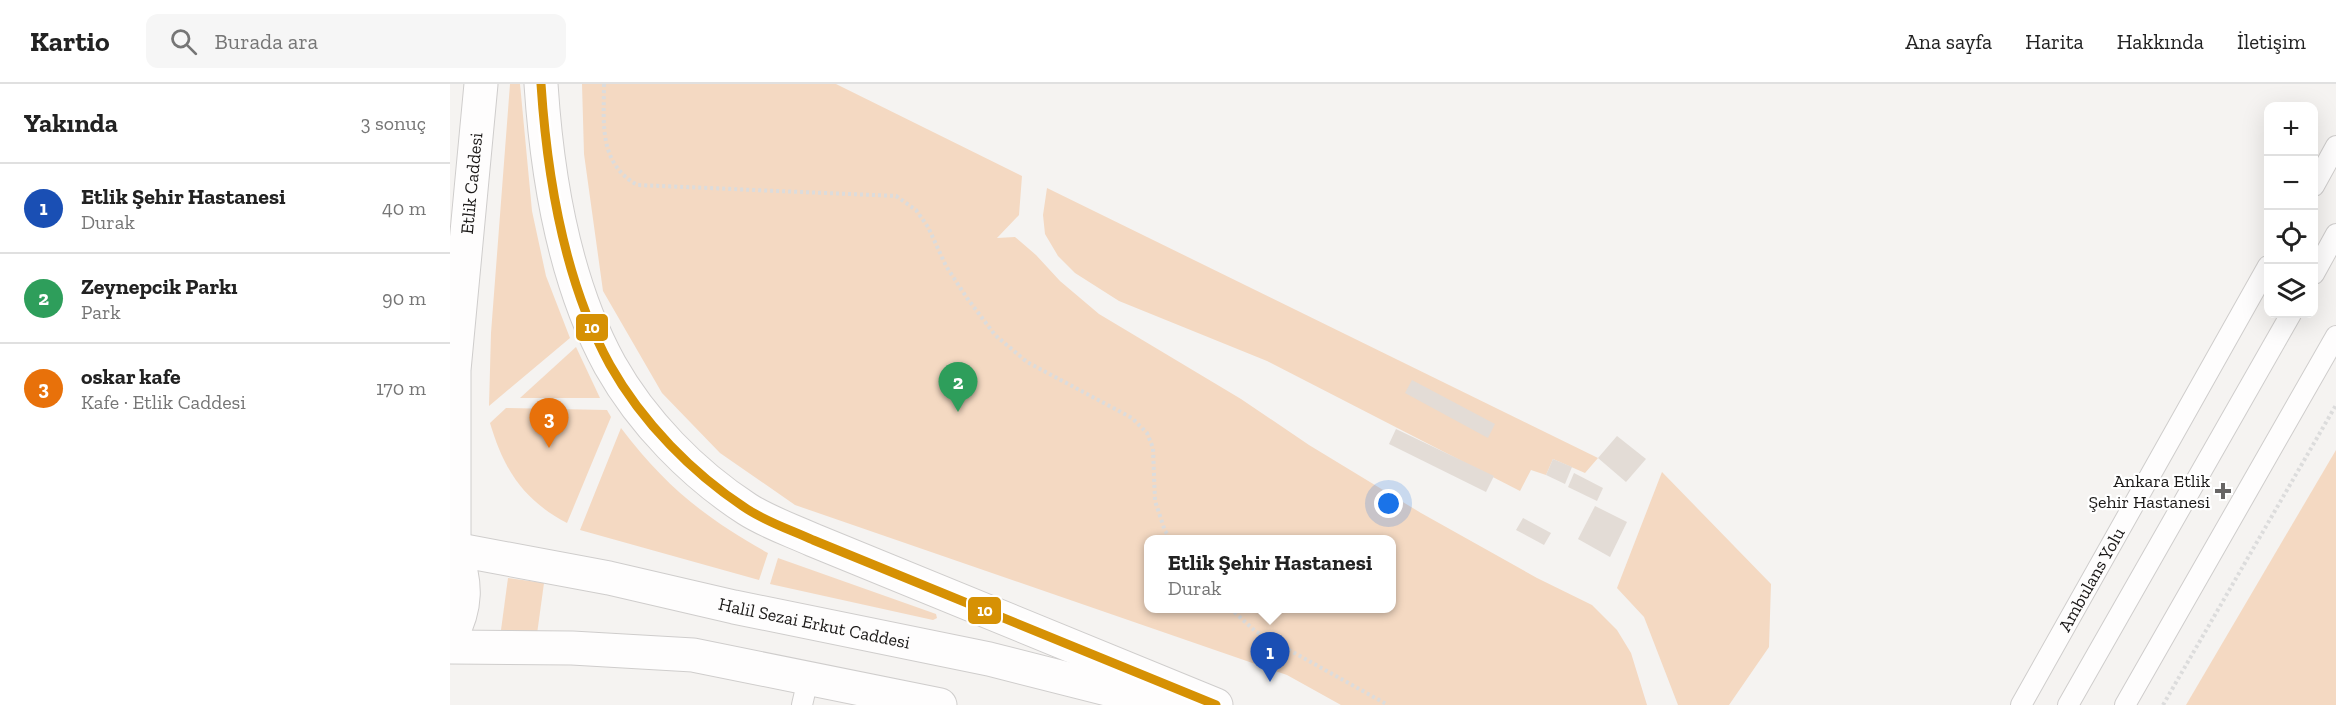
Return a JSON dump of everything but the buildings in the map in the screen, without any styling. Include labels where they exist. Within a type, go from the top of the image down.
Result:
[{"type":"main road","name":"Etlik Caddesi","points":[[450,639],[459,621],[464,592],[462,569],[452,546],[454,370],[480,84]]},
{"type":"main road","points":[[540,84],[555,202],[573,271],[587,312],[609,363],[620,381],[663,436],[689,463],[720,490],[749,510],[813,540],[1216,705]]},
{"type":"main road","name":"Halil Sezai Erkut Caddesi","points":[[452,546],[609,578],[734,607],[988,658],[1172,705]]},
{"type":"main road","points":[[450,647],[572,648],[693,655],[805,692],[940,705]]},
{"type":"lane","points":[[2318,177],[2336,146]]},
{"type":"lane","points":[[2318,265],[2336,234]]},
{"type":"lane","name":"Ambulans Yolu","points":[[2021,705],[2264,273]]},
{"type":"lane","points":[[2068,705],[2289,318]]},
{"type":"lane","points":[[2125,705],[2336,336]]},
{"type":"path","points":[[604,84],[604,131],[608,152],[619,173],[637,185],[896,196],[916,210],[928,227],[946,266],[967,298],[996,334],[1027,362],[1131,418],[1147,433],[1153,448],[1155,501],[1168,535]]},
{"type":"path","points":[[2163,705],[2336,405]]},
{"type":"path","points":[[1235,613],[1255,631],[1388,705]]},
{"type":"shaded area","points":[[510,84],[520,84],[532,211],[546,276],[570,338],[489,406],[491,333]]},
{"type":"shaded area","points":[[582,84],[836,84],[1022,176],[1019,215],[997,238],[1015,237],[1036,255],[1060,281],[1099,314],[1241,399],[1309,445],[1421,513],[1537,578],[1592,605],[1617,630],[1631,653],[1647,705],[1341,705],[1287,675],[795,505],[720,453],[662,393],[603,291],[584,154]]},
{"type":"shaded area","points":[[1047,188],[1598,458],[1585,473],[1553,459],[1546,475],[1531,470],[1520,491],[1267,361],[1119,301],[1075,273],[1058,256],[1045,234],[1043,215]]},
{"type":"shaded area","points":[[576,347],[600,398],[520,398]]},
{"type":"shaded area","points":[[506,408],[607,410],[611,417],[567,523],[527,494],[509,469],[490,423]]},
{"type":"shaded area","points":[[621,428],[637,449],[687,499],[725,527],[768,553],[759,580],[580,530]]},
{"type":"shaded area","points":[[2336,450],[2336,705],[2186,705]]},
{"type":"shaded area","points":[[1662,472],[1771,584],[1769,647],[1729,705],[1678,705],[1644,617],[1617,588]]},
{"type":"shaded area","points":[[778,558],[936,614],[937,618],[933,620],[770,584]]},
{"type":"shaded area","points":[[508,578],[544,583],[537,634],[501,630]]},
{"type":"transit line","name":"10","points":[[541,84],[548,155],[561,228],[570,264],[594,333],[610,365],[637,407],[688,463],[727,495],[771,522],[1216,705]]},
{"type":"place","name":"Zeynepcik Parkı","points":[[958,412]]},
{"type":"place","name":"oskar kafe","points":[[549,448]]},
{"type":"place","name":"Ankara Etlik Şehir Hastanesi","points":[[2223,491]]},
{"type":"place","name":"Etlik Şehir Hastanesi","points":[[1270,682]]}]
